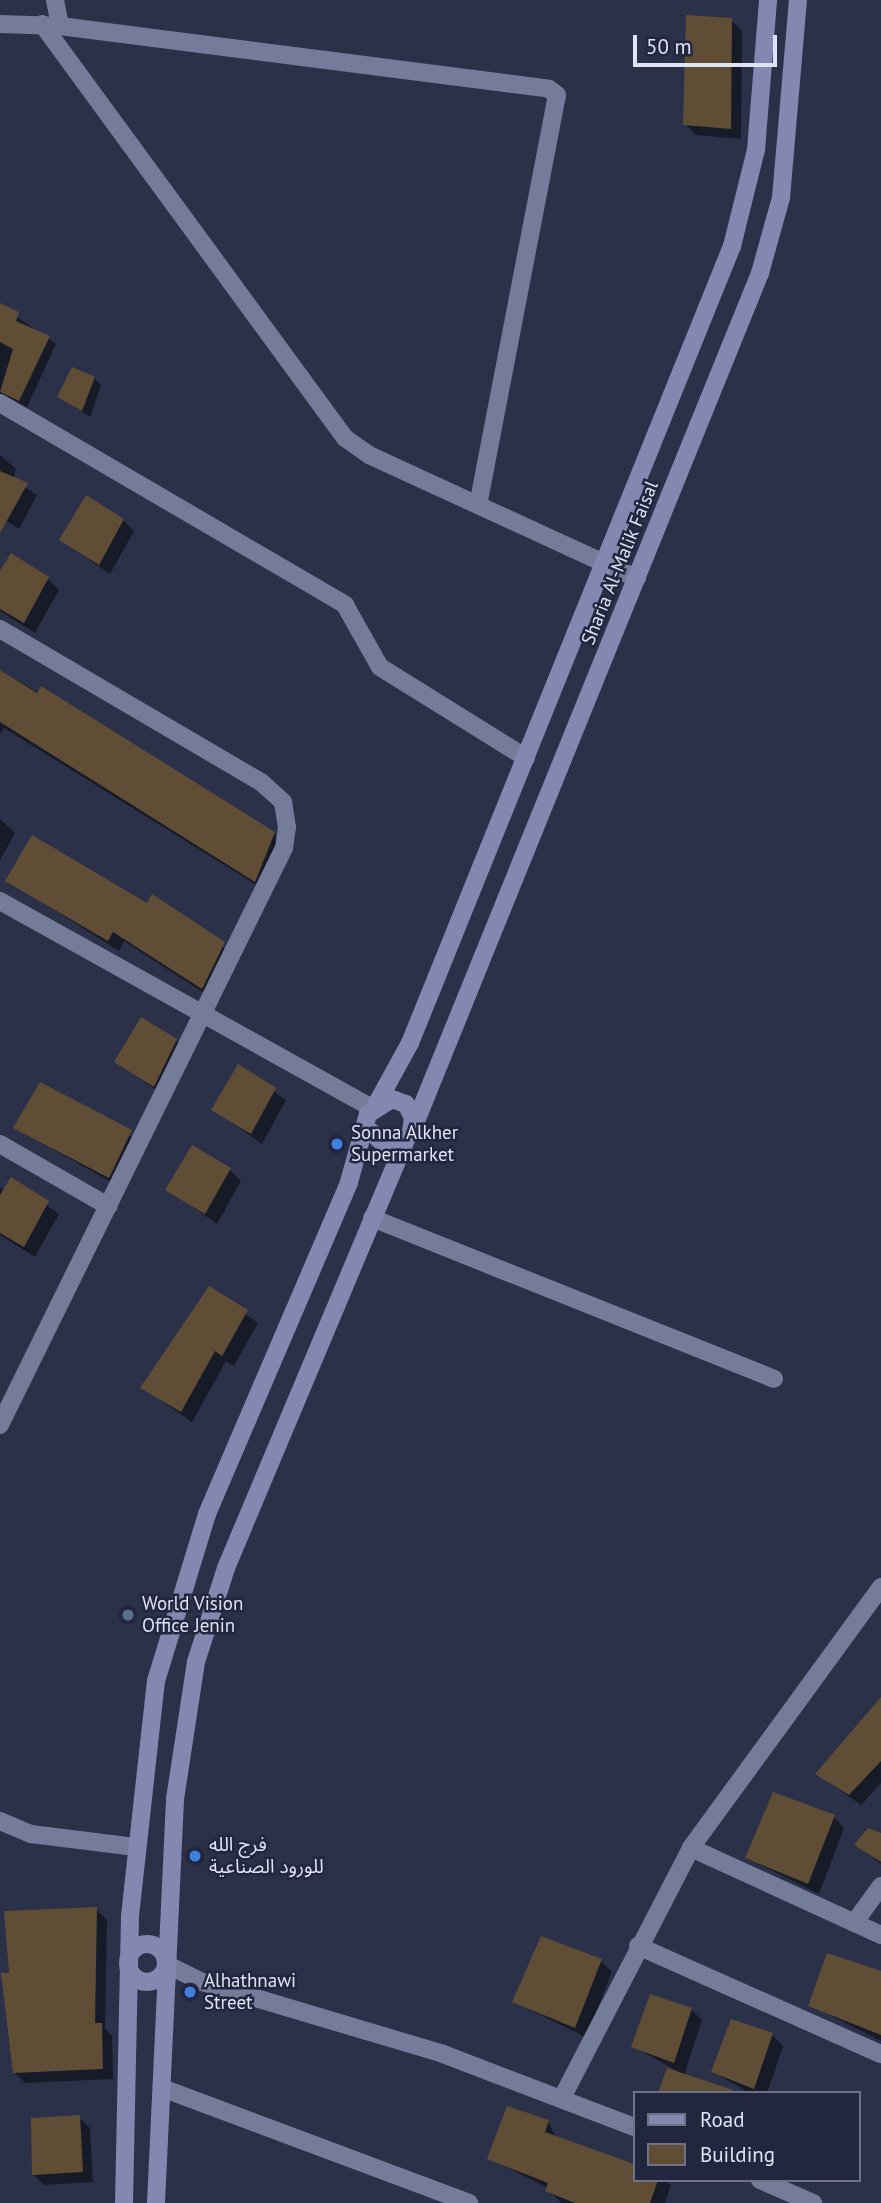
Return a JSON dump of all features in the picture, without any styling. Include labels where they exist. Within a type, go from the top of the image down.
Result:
[{"type":"main road","name":"Sharia Al-Malik Faisal","points":[[124,2203],[128,1960],[135,1847],[156,1681],[180,1596],[207,1514],[368,1129],[375,1105],[410,1042],[608,562],[743,211],[756,150],[768,0]]},
{"type":"main road","name":"Sharia Al-Malik Faisal","points":[[156,2203],[175,1799],[196,1662],[226,1568],[410,1132],[637,578],[771,239],[789,138],[799,0]]},
{"type":"main road","points":[[368,1129],[384,1144],[410,1132],[406,1104],[375,1105]]},
{"type":"main road","points":[[146,1944],[163,1952],[166,1964],[162,1975],[145,1982],[134,1977],[128,1960],[146,1944]]},
{"type":"street","points":[[55,0],[51,25],[345,438],[637,578]]},
{"type":"street","points":[[0,24],[51,25],[550,89],[557,95],[478,504]]},
{"type":"street","points":[[0,403],[345,605],[380,667],[526,758]]},
{"type":"street","points":[[0,629],[261,782],[282,802],[284,848],[1,1427]]},
{"type":"street","points":[[0,901],[202,1016],[375,1105]]},
{"type":"street","points":[[0,1144],[108,1206]]},
{"type":"street","points":[[372,1218],[774,1379]]},
{"type":"street","points":[[562,2096],[691,1848],[881,1587]]},
{"type":"street","points":[[0,1821],[31,1834],[135,1847]]},
{"type":"street","points":[[691,1848],[881,1935]]},
{"type":"street","points":[[854,1923],[881,1886]]},
{"type":"street","points":[[638,1946],[881,2054]]},
{"type":"street","points":[[166,1964],[202,1982],[562,2096],[632,2126]]},
{"type":"street","points":[[162,2088],[469,2203]]},
{"type":"street","points":[[765,2182],[813,2203]]},
{"type":"building","points":[[686,15],[732,18],[731,129],[683,125]]},
{"type":"building","points":[[0,303],[19,312],[16,321],[50,336],[19,401],[0,392],[13,349],[0,342]]},
{"type":"building","points":[[72,367],[95,377],[82,411],[57,397]]},
{"type":"building","points":[[0,471],[28,483],[0,533]]},
{"type":"building","points":[[86,495],[124,519],[99,565],[59,540]]},
{"type":"building","points":[[11,553],[49,577],[24,623],[0,609],[0,571]]},
{"type":"building","points":[[0,670],[37,693],[41,686],[275,832],[255,882],[0,722]]},
{"type":"building","points":[[32,835],[147,903],[152,894],[225,942],[202,989],[113,932],[108,941],[5,881]]},
{"type":"building","points":[[141,1017],[177,1039],[154,1087],[114,1062]]},
{"type":"building","points":[[238,1064],[276,1088],[251,1134],[211,1110]]},
{"type":"building","points":[[40,1082],[132,1130],[109,1178],[13,1128]]},
{"type":"building","points":[[192,1145],[231,1168],[205,1214],[165,1190]]},
{"type":"building","points":[[11,1177],[49,1201],[24,1247],[0,1233],[0,1195]]},
{"type":"building","points":[[209,1286],[248,1310],[222,1356],[215,1351],[181,1412],[140,1388]]},
{"type":"building","points":[[881,1697],[881,1761],[849,1795],[815,1774]]},
{"type":"building","points":[[773,1792],[835,1815],[808,1884],[745,1858]]},
{"type":"building","points":[[868,1828],[881,1833],[881,1862],[854,1845]]},
{"type":"building","points":[[97,1907],[95,2023],[102,2023],[103,2069],[13,2073],[1,1973],[9,1973],[4,1911]]},
{"type":"building","points":[[541,1936],[602,1959],[575,2028],[512,2002]]},
{"type":"building","points":[[827,1953],[881,1971],[881,2035],[808,2006]]},
{"type":"building","points":[[650,1994],[692,2008],[674,2063],[631,2047]]},
{"type":"building","points":[[731,2019],[773,2033],[754,2089],[711,2072]]},
{"type":"building","points":[[667,2068],[733,2090],[733,2091],[659,2091]]},
{"type":"building","points":[[507,2106],[549,2120],[545,2132],[632,2163],[632,2182],[657,2182],[650,2203],[575,2203],[545,2191],[548,2183],[487,2159]]},
{"type":"building","points":[[80,2115],[83,2172],[32,2175],[31,2118]]},
{"type":"place","name":"Sonna Alkher Supermarket","points":[[337,1144]]},
{"type":"place","name":"World Vision Office Jenin","points":[[128,1615]]},
{"type":"place","name":"فرج الله للورود الصناعية","points":[[195,1856]]},
{"type":"place","name":"Alhathnawi Street","points":[[190,1992]]}]
